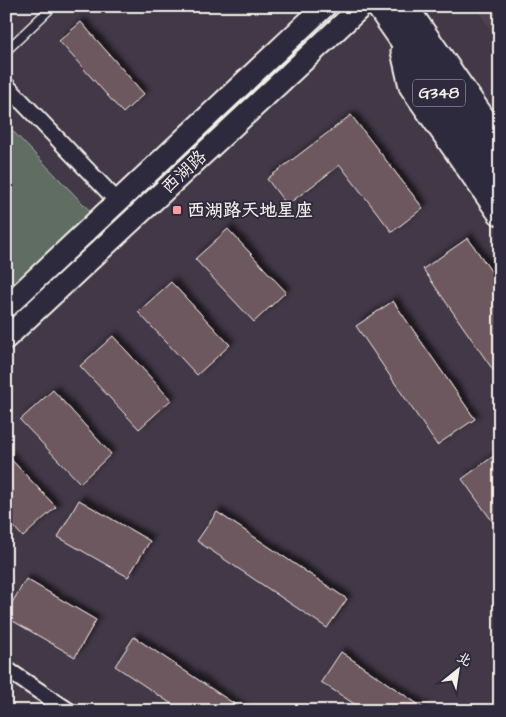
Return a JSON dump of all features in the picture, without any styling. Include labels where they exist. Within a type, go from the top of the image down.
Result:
[{"type":"highway","name":"G348","points":[[379,6],[408,23],[500,144]]},
{"type":"highway","name":"G348","points":[[408,23],[500,179]]},
{"type":"highway","points":[[408,23],[452,46],[500,116]]},
{"type":"highway","points":[[408,23],[412,86],[500,212]]},
{"type":"main road","name":"西湖路","points":[[6,307],[325,6]]},
{"type":"main road","name":"西湖路","points":[[6,338],[362,6]]},
{"type":"street","points":[[6,85],[119,202]]},
{"type":"street","points":[[6,669],[69,711]]},
{"type":"lane","points":[[6,51],[53,6]]},
{"type":"shaded area","points":[[474,6],[500,6],[500,43]]},
{"type":"green space","points":[[6,124],[92,213],[6,292]]},
{"type":"building","points":[[81,22],[144,94],[123,113],[59,41]]},
{"type":"building","points":[[351,115],[423,208],[392,232],[340,165],[287,205],[267,179]]},
{"type":"building","points":[[228,229],[286,292],[254,322],[195,259]]},
{"type":"building","points":[[468,238],[500,284],[500,380],[423,269]]},
{"type":"building","points":[[171,282],[230,345],[197,375],[138,312]]},
{"type":"building","points":[[393,301],[475,419],[437,445],[356,326]]},
{"type":"building","points":[[113,336],[171,400],[139,429],[80,366]]},
{"type":"building","points":[[53,390],[111,454],[80,483],[20,420]]},
{"type":"building","points":[[6,454],[56,507],[23,537],[6,518]]},
{"type":"building","points":[[495,455],[500,462],[500,532],[462,479]]},
{"type":"building","points":[[79,500],[150,541],[128,577],[58,537]]},
{"type":"building","points":[[217,512],[347,599],[327,628],[197,541]]},
{"type":"building","points":[[26,579],[96,620],[75,657],[6,617],[6,613]]},
{"type":"building","points":[[134,637],[245,711],[182,711],[115,666]]},
{"type":"building","points":[[341,652],[428,711],[365,711],[321,682]]},
{"type":"place","name":"西湖路天地星座","points":[[177,210]]}]
